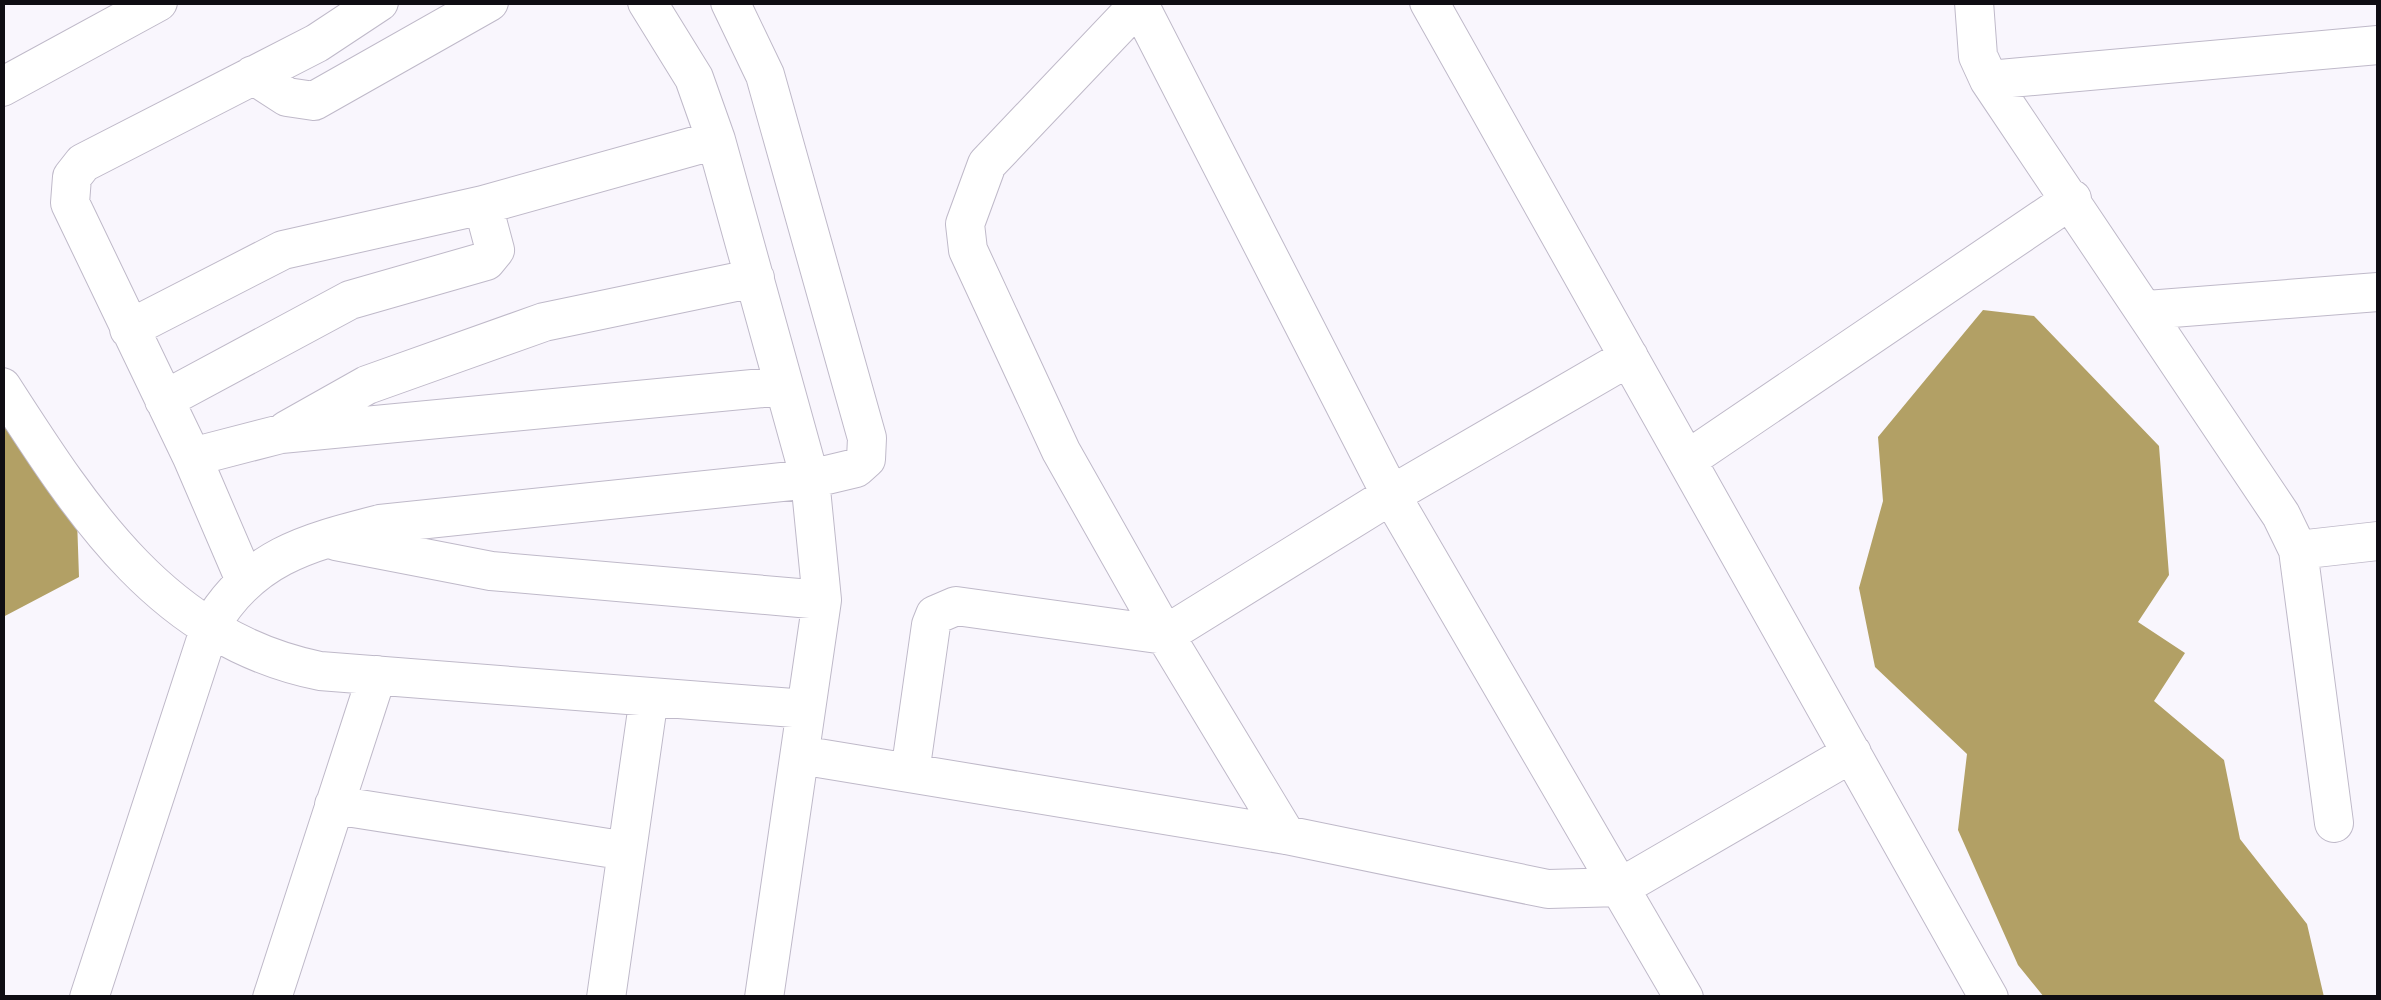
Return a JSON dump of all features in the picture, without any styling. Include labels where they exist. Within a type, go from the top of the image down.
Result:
[{"type":"street","points":[[2,88],[158,2]]},
{"type":"street","points":[[244,578],[192,457],[70,203],[72,177],[83,163],[317,43],[379,2]]},
{"type":"street","points":[[254,75],[287,97],[314,101],[489,2]]},
{"type":"street","points":[[647,2],[694,78],[716,140],[810,480],[822,600],[764,998]]},
{"type":"street","points":[[89,998],[210,627],[244,578],[276,558],[324,538],[380,524],[810,480],[862,464],[867,438],[765,76],[730,2]]},
{"type":"street","points":[[1429,2],[1989,998]]},
{"type":"street","points":[[1974,2],[1978,56],[1989,80],[2281,514],[2298,550],[2334,823]]},
{"type":"street","points":[[1286,835],[1164,635],[1061,450],[968,250],[965,224],[986,164],[1140,3],[1390,495],[1684,998]]},
{"type":"street","points":[[1989,80],[2378,45]]},
{"type":"street","points":[[130,329],[284,250],[483,205],[716,140]]},
{"type":"street","points":[[1687,460],[2072,199]]},
{"type":"street","points":[[164,400],[350,300],[486,262],[496,250],[483,205]]},
{"type":"street","points":[[281,434],[316,410],[367,385],[544,322],[755,278]]},
{"type":"street","points":[[2146,310],[2378,292]]},
{"type":"street","points":[[910,773],[930,625],[944,609],[956,606],[1164,635],[1390,495],[1628,357]]},
{"type":"street","points":[[192,457],[281,434],[784,386]]},
{"type":"street","points":[[2,387],[122,558],[160,593],[210,627],[281,663],[377,675],[806,709]]},
{"type":"street","points":[[324,538],[491,571],[822,600]]},
{"type":"street","points":[[2298,550],[2378,541]]},
{"type":"street","points":[[272,998],[377,675]]},
{"type":"street","points":[[606,998],[649,697]]},
{"type":"street","points":[[800,755],[1286,835],[1548,889],[1622,887],[1852,753]]},
{"type":"street","points":[[334,805],[627,851]]},
{"type":"shaded area","points":[[1983,310],[2034,316],[2159,446],[2169,575],[2138,622],[2185,653],[2154,701],[2224,760],[2240,839],[2307,924],[2324,997],[2044,997],[2018,965],[1958,830],[1967,754],[1875,667],[1859,588],[1883,501],[1878,437]]},
{"type":"shaded area","points":[[2,416],[77,519],[79,577],[3,617]]}]
